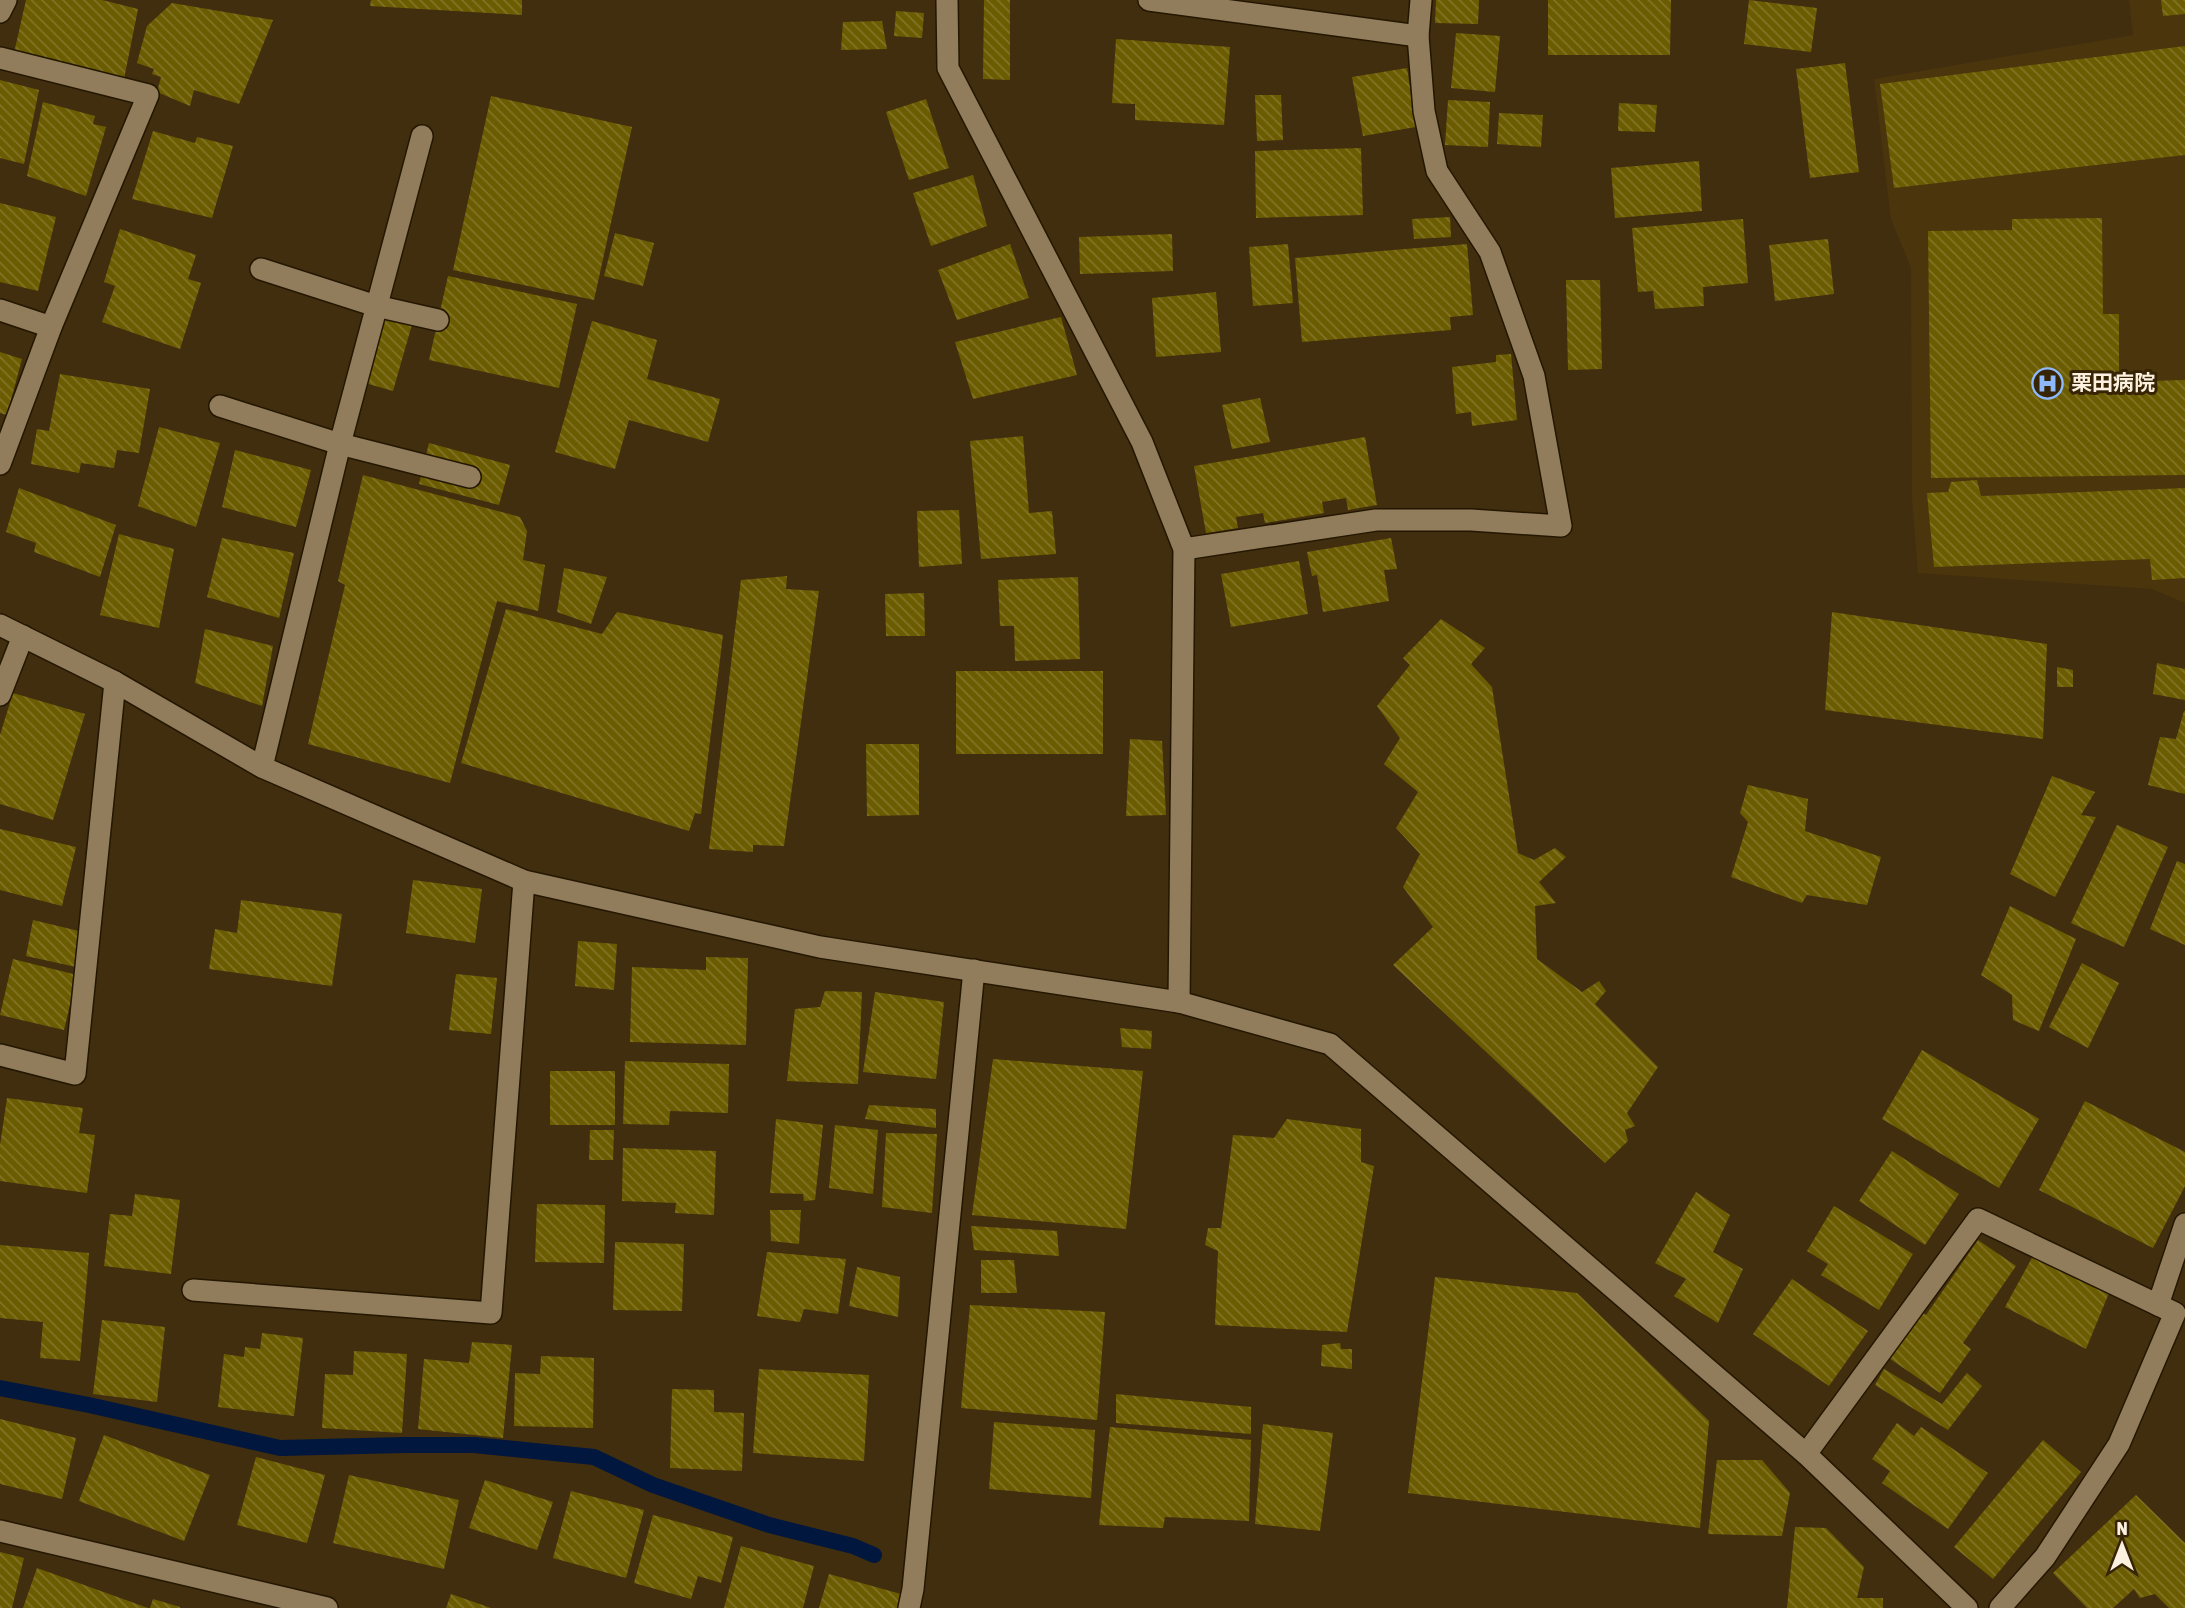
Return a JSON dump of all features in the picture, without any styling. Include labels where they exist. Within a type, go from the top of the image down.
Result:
[{"type":"street","points":[[0,12],[6,0]]},
{"type":"street","points":[[947,0],[948,68],[1142,442],[1184,549],[1180,1002]]},
{"type":"street","points":[[1149,0],[1418,36]]},
{"type":"street","points":[[1184,549],[1376,520],[1471,520],[1561,526],[1534,376],[1490,252],[1437,171],[1424,111],[1418,36],[1421,0]]},
{"type":"street","points":[[0,58],[148,94],[51,327],[0,464]]},
{"type":"street","points":[[262,767],[340,444],[422,136]]},
{"type":"street","points":[[261,269],[376,306],[438,320]]},
{"type":"street","points":[[0,310],[51,327]]},
{"type":"street","points":[[220,406],[340,444],[470,477]]},
{"type":"street","points":[[0,625],[115,682],[262,767],[524,881],[820,947],[1180,1002],[1330,1044],[1806,1454],[1967,1608]]},
{"type":"street","points":[[0,695],[23,636]]},
{"type":"street","points":[[0,1055],[75,1074],[115,682]]},
{"type":"street","points":[[193,1290],[491,1313],[524,881]]},
{"type":"street","points":[[909,1608],[915,1576],[974,970]]},
{"type":"street","points":[[1806,1454],[1978,1219],[2175,1313],[2119,1444],[2045,1557],[2000,1608]]},
{"type":"street","points":[[2158,1305],[2185,1224]]},
{"type":"street","points":[[0,1531],[327,1608]]},
{"type":"shaded area","name":"栗田病院","points":[[2129,0],[2185,0],[2185,603],[2152,589],[1918,573],[1912,499],[1911,268],[1891,219],[1874,79],[2133,35]]},
{"type":"building","points":[[26,0],[102,0],[138,9],[124,79],[14,53]]},
{"type":"building","points":[[371,0],[522,0],[522,15],[370,6]]},
{"type":"building","points":[[984,0],[1010,0],[1010,80],[983,79]]},
{"type":"building","points":[[1436,0],[1479,0],[1478,24],[1435,23]]},
{"type":"building","points":[[1548,0],[1671,0],[1670,55],[1548,55]]},
{"type":"building","points":[[1749,0],[1817,8],[1811,52],[1744,44]]},
{"type":"building","points":[[2161,0],[2185,0],[2185,14],[2163,16]]},
{"type":"building","points":[[172,3],[273,20],[239,104],[194,90],[190,106],[157,92],[161,77],[152,74],[154,69],[137,63],[147,26]]},
{"type":"building","points":[[896,11],[924,13],[922,38],[894,36]]},
{"type":"building","points":[[882,21],[887,49],[841,50],[843,22]]},
{"type":"building","points":[[1456,33],[1500,36],[1495,92],[1451,88]]},
{"type":"building","points":[[1116,39],[1230,47],[1224,125],[1135,120],[1135,104],[1112,103]]},
{"type":"building","points":[[2185,46],[2185,155],[1894,188],[1880,84]]},
{"type":"building","points":[[1845,63],[1859,172],[1810,178],[1796,69]]},
{"type":"building","points":[[1407,68],[1416,127],[1363,136],[1352,77]]},
{"type":"building","points":[[0,80],[39,90],[24,164],[0,158]]},
{"type":"building","points":[[1255,95],[1281,95],[1283,140],[1257,141]]},
{"type":"building","points":[[491,96],[632,127],[594,300],[453,270]]},
{"type":"building","points":[[926,99],[949,168],[909,180],[886,112]]},
{"type":"building","points":[[1448,100],[1490,102],[1488,147],[1445,145]]},
{"type":"building","points":[[43,102],[95,116],[93,124],[106,127],[86,196],[27,176]]},
{"type":"building","points":[[1619,103],[1657,105],[1655,132],[1618,131]]},
{"type":"building","points":[[1499,113],[1543,115],[1541,147],[1497,144]]},
{"type":"building","points":[[153,131],[195,143],[197,137],[233,146],[212,218],[132,199]]},
{"type":"building","points":[[1361,148],[1363,215],[1256,218],[1255,151]]},
{"type":"building","points":[[1699,161],[1702,211],[1615,218],[1611,168]]},
{"type":"building","points":[[973,175],[987,226],[931,246],[913,193]]},
{"type":"building","points":[[0,203],[56,217],[38,291],[0,282]]},
{"type":"building","points":[[1450,217],[1451,237],[1414,239],[1412,219]]},
{"type":"building","points":[[2102,218],[2103,314],[2119,314],[2119,382],[2185,380],[2185,475],[1931,478],[1928,231],[2012,230],[2012,219]]},
{"type":"building","points":[[1743,219],[1748,283],[1703,287],[1704,306],[1655,309],[1653,291],[1638,292],[1632,228]]},
{"type":"building","points":[[120,229],[196,255],[188,279],[201,283],[180,349],[102,322],[115,286],[104,282]]},
{"type":"building","points":[[615,233],[654,243],[643,286],[604,276]]},
{"type":"building","points":[[1172,234],[1173,271],[1080,274],[1079,237]]},
{"type":"building","points":[[1828,239],[1834,294],[1775,301],[1769,245]]},
{"type":"building","points":[[1010,244],[1029,298],[957,320],[938,270]]},
{"type":"building","points":[[1288,244],[1293,303],[1253,306],[1249,247]]},
{"type":"building","points":[[1467,244],[1473,315],[1450,317],[1451,330],[1302,342],[1295,258]]},
{"type":"building","points":[[448,276],[577,304],[559,388],[429,360]]},
{"type":"building","points":[[1566,280],[1600,280],[1602,369],[1568,370]]},
{"type":"building","points":[[1216,292],[1221,352],[1156,357],[1152,298]]},
{"type":"building","points":[[385,313],[413,321],[393,391],[365,383]]},
{"type":"building","points":[[1061,317],[1077,375],[973,399],[955,342]]},
{"type":"building","points":[[592,321],[657,340],[647,379],[720,399],[708,442],[629,420],[615,469],[555,452]]},
{"type":"building","points":[[0,352],[22,359],[7,415],[0,413]]},
{"type":"building","points":[[1511,354],[1517,420],[1472,426],[1471,412],[1456,414],[1452,367],[1496,362],[1496,355]]},
{"type":"building","points":[[60,374],[150,389],[139,453],[117,450],[114,468],[81,463],[79,473],[31,464],[37,429],[49,431]]},
{"type":"building","points":[[1260,398],[1270,442],[1232,449],[1222,405]]},
{"type":"building","points":[[159,427],[220,443],[196,527],[138,506]]},
{"type":"building","points":[[1023,436],[1029,513],[1052,511],[1056,554],[981,559],[970,441]]},
{"type":"building","points":[[1365,437],[1377,505],[1348,510],[1346,498],[1322,502],[1324,513],[1265,523],[1263,513],[1236,517],[1238,528],[1206,533],[1194,466]]},
{"type":"building","points":[[429,443],[510,465],[499,505],[419,484]]},
{"type":"building","points":[[235,450],[311,470],[296,527],[222,507]]},
{"type":"building","points":[[363,475],[520,517],[527,531],[523,560],[545,565],[538,611],[497,601],[450,783],[308,744],[345,585],[338,581]]},
{"type":"building","points":[[1977,480],[1981,496],[2185,488],[2185,578],[2152,580],[2150,559],[1934,567],[1927,493],[1948,492],[1951,482]]},
{"type":"building","points":[[19,488],[116,525],[100,577],[34,552],[36,543],[6,532]]},
{"type":"building","points":[[959,510],[962,564],[919,567],[917,511]]},
{"type":"building","points":[[119,534],[174,549],[159,628],[100,615]]},
{"type":"building","points":[[222,538],[294,553],[279,618],[207,597]]},
{"type":"building","points":[[1391,538],[1397,569],[1384,570],[1389,601],[1323,612],[1317,575],[1312,576],[1307,552]]},
{"type":"building","points":[[1299,561],[1308,614],[1231,627],[1221,574]]},
{"type":"building","points":[[564,568],[607,577],[591,624],[557,612]]},
{"type":"building","points":[[787,576],[786,589],[819,591],[784,846],[753,845],[753,852],[709,849],[741,580]]},
{"type":"building","points":[[1078,577],[1080,659],[1015,661],[1014,626],[1000,626],[998,580]]},
{"type":"building","points":[[924,593],[925,636],[886,636],[885,594]]},
{"type":"building","points":[[506,609],[602,634],[617,612],[723,635],[701,814],[695,813],[689,831],[461,763]]},
{"type":"building","points":[[1832,612],[2047,644],[2043,739],[1825,710]]},
{"type":"building","points":[[1441,619],[1485,648],[1471,664],[1492,687],[1518,853],[1534,860],[1555,848],[1566,857],[1539,882],[1556,903],[1535,906],[1537,959],[1582,992],[1599,981],[1606,991],[1595,1004],[1658,1067],[1627,1113],[1635,1126],[1625,1130],[1628,1141],[1605,1163],[1393,965],[1433,927],[1403,887],[1420,854],[1396,828],[1418,792],[1384,764],[1400,738],[1377,706],[1410,665],[1403,658]]},
{"type":"building","points":[[205,629],[273,646],[262,706],[195,683]]},
{"type":"building","points":[[2157,663],[2185,669],[2185,700],[2153,694]]},
{"type":"building","points":[[2057,667],[2073,670],[2073,687],[2057,687]]},
{"type":"building","points":[[956,671],[1103,671],[1103,754],[956,754]]},
{"type":"building","points":[[13,693],[85,714],[53,820],[0,804],[0,735]]},
{"type":"building","points":[[2184,711],[2185,794],[2148,785],[2160,737],[2176,739]]},
{"type":"building","points":[[1130,739],[1162,741],[1166,815],[1126,816]]},
{"type":"building","points":[[866,744],[919,744],[919,815],[867,816]]},
{"type":"building","points":[[2052,776],[2095,792],[2081,815],[2096,817],[2055,897],[2010,874]]},
{"type":"building","points":[[1748,785],[1808,799],[1805,831],[1881,857],[1867,905],[1807,895],[1802,903],[1731,877],[1748,822],[1740,813]]},
{"type":"building","points":[[2117,825],[2168,847],[2124,947],[2071,923]]},
{"type":"building","points":[[0,829],[76,847],[62,906],[0,890]]},
{"type":"building","points":[[2177,861],[2185,864],[2185,945],[2150,929]]},
{"type":"building","points":[[413,880],[482,889],[475,943],[406,933]]},
{"type":"building","points":[[241,900],[342,914],[332,986],[209,969],[215,929],[237,933]]},
{"type":"building","points":[[2010,906],[2076,939],[2039,1031],[2013,1020],[2012,995],[1981,975]]},
{"type":"building","points":[[33,920],[83,932],[76,967],[26,956]]},
{"type":"building","points":[[578,941],[617,944],[614,990],[575,986]]},
{"type":"building","points":[[706,957],[748,958],[746,1045],[630,1042],[632,967],[706,970]]},
{"type":"building","points":[[13,959],[77,975],[64,1030],[0,1015]]},
{"type":"building","points":[[2082,963],[2119,983],[2088,1048],[2049,1027]]},
{"type":"building","points":[[456,974],[497,978],[491,1034],[449,1030]]},
{"type":"building","points":[[825,991],[862,992],[858,1084],[787,1081],[795,1009],[820,1007]]},
{"type":"building","points":[[875,992],[944,1002],[936,1079],[863,1072]]},
{"type":"building","points":[[1120,1028],[1152,1031],[1151,1049],[1122,1047]]},
{"type":"building","points":[[1922,1050],[2039,1119],[1999,1188],[1882,1119]]},
{"type":"building","points":[[993,1059],[1143,1071],[1126,1229],[972,1215]]},
{"type":"building","points":[[625,1061],[729,1064],[728,1113],[670,1111],[669,1125],[623,1124]]},
{"type":"building","points":[[550,1071],[615,1071],[615,1125],[550,1125]]},
{"type":"building","points":[[7,1098],[83,1108],[79,1133],[95,1135],[87,1193],[0,1181],[0,1145]]},
{"type":"building","points":[[2085,1101],[2185,1152],[2185,1186],[2153,1248],[2039,1190]]},
{"type":"building","points":[[869,1105],[936,1109],[936,1128],[865,1119]]},
{"type":"building","points":[[776,1119],[823,1125],[815,1200],[804,1201],[803,1194],[770,1193]]},
{"type":"building","points":[[1287,1119],[1361,1129],[1361,1162],[1374,1166],[1347,1332],[1215,1325],[1218,1251],[1205,1245],[1208,1228],[1221,1228],[1233,1135],[1274,1138]]},
{"type":"building","points":[[835,1125],[878,1130],[873,1194],[829,1188]]},
{"type":"building","points":[[590,1130],[614,1130],[613,1160],[589,1160]]},
{"type":"building","points":[[886,1133],[937,1134],[932,1213],[882,1207]]},
{"type":"building","points":[[623,1148],[716,1151],[714,1215],[675,1213],[676,1203],[622,1201]]},
{"type":"building","points":[[1892,1151],[1959,1194],[1925,1245],[1859,1201]]},
{"type":"building","points":[[1696,1192],[1730,1215],[1713,1252],[1743,1269],[1718,1323],[1674,1296],[1686,1279],[1655,1263]]},
{"type":"building","points":[[135,1194],[180,1200],[171,1274],[104,1266],[110,1214],[132,1216]]},
{"type":"building","points":[[537,1204],[605,1205],[604,1263],[535,1262]]},
{"type":"building","points":[[1834,1206],[1913,1254],[1879,1310],[1821,1275],[1828,1264],[1807,1251]]},
{"type":"building","points":[[770,1210],[801,1210],[799,1244],[771,1241]]},
{"type":"building","points":[[971,1226],[1057,1231],[1059,1256],[974,1250]]},
{"type":"building","points":[[1978,1240],[2016,1266],[1963,1343],[1971,1349],[1940,1393],[1886,1356],[1919,1310],[1926,1315]]},
{"type":"building","points":[[615,1242],[684,1244],[682,1311],[613,1310]]},
{"type":"building","points":[[0,1245],[89,1253],[80,1361],[40,1358],[43,1322],[0,1318]]},
{"type":"building","points":[[767,1252],[846,1259],[838,1314],[804,1309],[800,1322],[757,1316]]},
{"type":"building","points":[[2033,1256],[2109,1293],[2086,1349],[2005,1307]]},
{"type":"building","points":[[981,1260],[1014,1260],[1017,1293],[981,1293]]},
{"type":"building","points":[[857,1267],[900,1277],[898,1317],[849,1306]]},
{"type":"building","points":[[1435,1277],[1577,1293],[1709,1421],[1700,1528],[1408,1493]]},
{"type":"building","points":[[1792,1279],[1868,1331],[1829,1386],[1753,1334]]},
{"type":"building","points":[[970,1305],[1105,1312],[1097,1420],[961,1408]]},
{"type":"building","points":[[102,1320],[165,1327],[157,1402],[93,1394]]},
{"type":"building","points":[[262,1333],[303,1338],[294,1416],[218,1407],[224,1354],[244,1357],[245,1347],[260,1349]]},
{"type":"building","points":[[472,1342],[512,1345],[503,1438],[418,1429],[424,1359],[469,1363]]},
{"type":"building","points":[[1340,1343],[1341,1349],[1352,1349],[1352,1369],[1321,1366],[1322,1345]]},
{"type":"building","points":[[354,1351],[407,1354],[402,1433],[322,1428],[325,1374],[353,1375]]},
{"type":"building","points":[[541,1356],[594,1358],[593,1428],[514,1426],[515,1373],[540,1374]]},
{"type":"building","points":[[759,1369],[869,1375],[864,1461],[753,1453]]},
{"type":"building","points":[[1884,1369],[1942,1404],[1967,1373],[1982,1386],[1948,1430],[1875,1385]]},
{"type":"building","points":[[672,1389],[714,1390],[714,1412],[744,1413],[742,1471],[670,1468]]},
{"type":"building","points":[[1116,1394],[1251,1407],[1251,1434],[1116,1423]]},
{"type":"building","points":[[0,1419],[76,1438],[62,1499],[0,1484]]},
{"type":"building","points":[[994,1422],[1095,1430],[1091,1498],[989,1489]]},
{"type":"building","points":[[1897,1423],[1914,1436],[1921,1427],[1988,1473],[1948,1529],[1882,1483],[1890,1471],[1872,1459]]},
{"type":"building","points":[[1263,1424],[1333,1433],[1320,1531],[1255,1524]]},
{"type":"building","points":[[1110,1427],[1251,1440],[1249,1521],[1165,1517],[1163,1528],[1099,1525]]},
{"type":"building","points":[[104,1435],[210,1475],[184,1541],[79,1501]]},
{"type":"building","points":[[2043,1440],[2081,1472],[1993,1579],[1954,1547]]},
{"type":"building","points":[[256,1457],[325,1475],[307,1543],[237,1525]]},
{"type":"building","points":[[1717,1460],[1762,1460],[1790,1493],[1782,1536],[1708,1534]]},
{"type":"building","points":[[349,1475],[459,1500],[444,1569],[333,1543]]},
{"type":"building","points":[[485,1480],[553,1502],[537,1550],[469,1528]]},
{"type":"building","points":[[571,1491],[644,1510],[626,1578],[553,1558]]},
{"type":"building","points":[[2136,1495],[2185,1543],[2185,1608],[2169,1608],[2155,1594],[2140,1598],[2134,1589],[2113,1608],[2087,1608],[2053,1573]]},
{"type":"building","points":[[653,1515],[733,1537],[721,1583],[698,1576],[691,1599],[634,1583]]},
{"type":"building","points":[[1795,1527],[1826,1528],[1864,1567],[1857,1598],[1883,1598],[1883,1608],[1787,1608]]},
{"type":"building","points":[[741,1546],[814,1566],[803,1608],[724,1608]]},
{"type":"building","points":[[0,1552],[24,1558],[12,1608],[0,1608]]},
{"type":"building","points":[[37,1568],[148,1608],[23,1608]]},
{"type":"building","points":[[829,1574],[901,1594],[897,1608],[819,1608]]},
{"type":"building","points":[[451,1594],[491,1608],[446,1608]]},
{"type":"building","points":[[153,1599],[180,1607],[180,1608],[150,1608]]},
{"type":"waterway","points":[[0,1388],[280,1448],[474,1445],[594,1457],[653,1485],[769,1525],[853,1546],[874,1555]]},
{"type":"place","name":"栗田病院","points":[[2048,383]]}]
